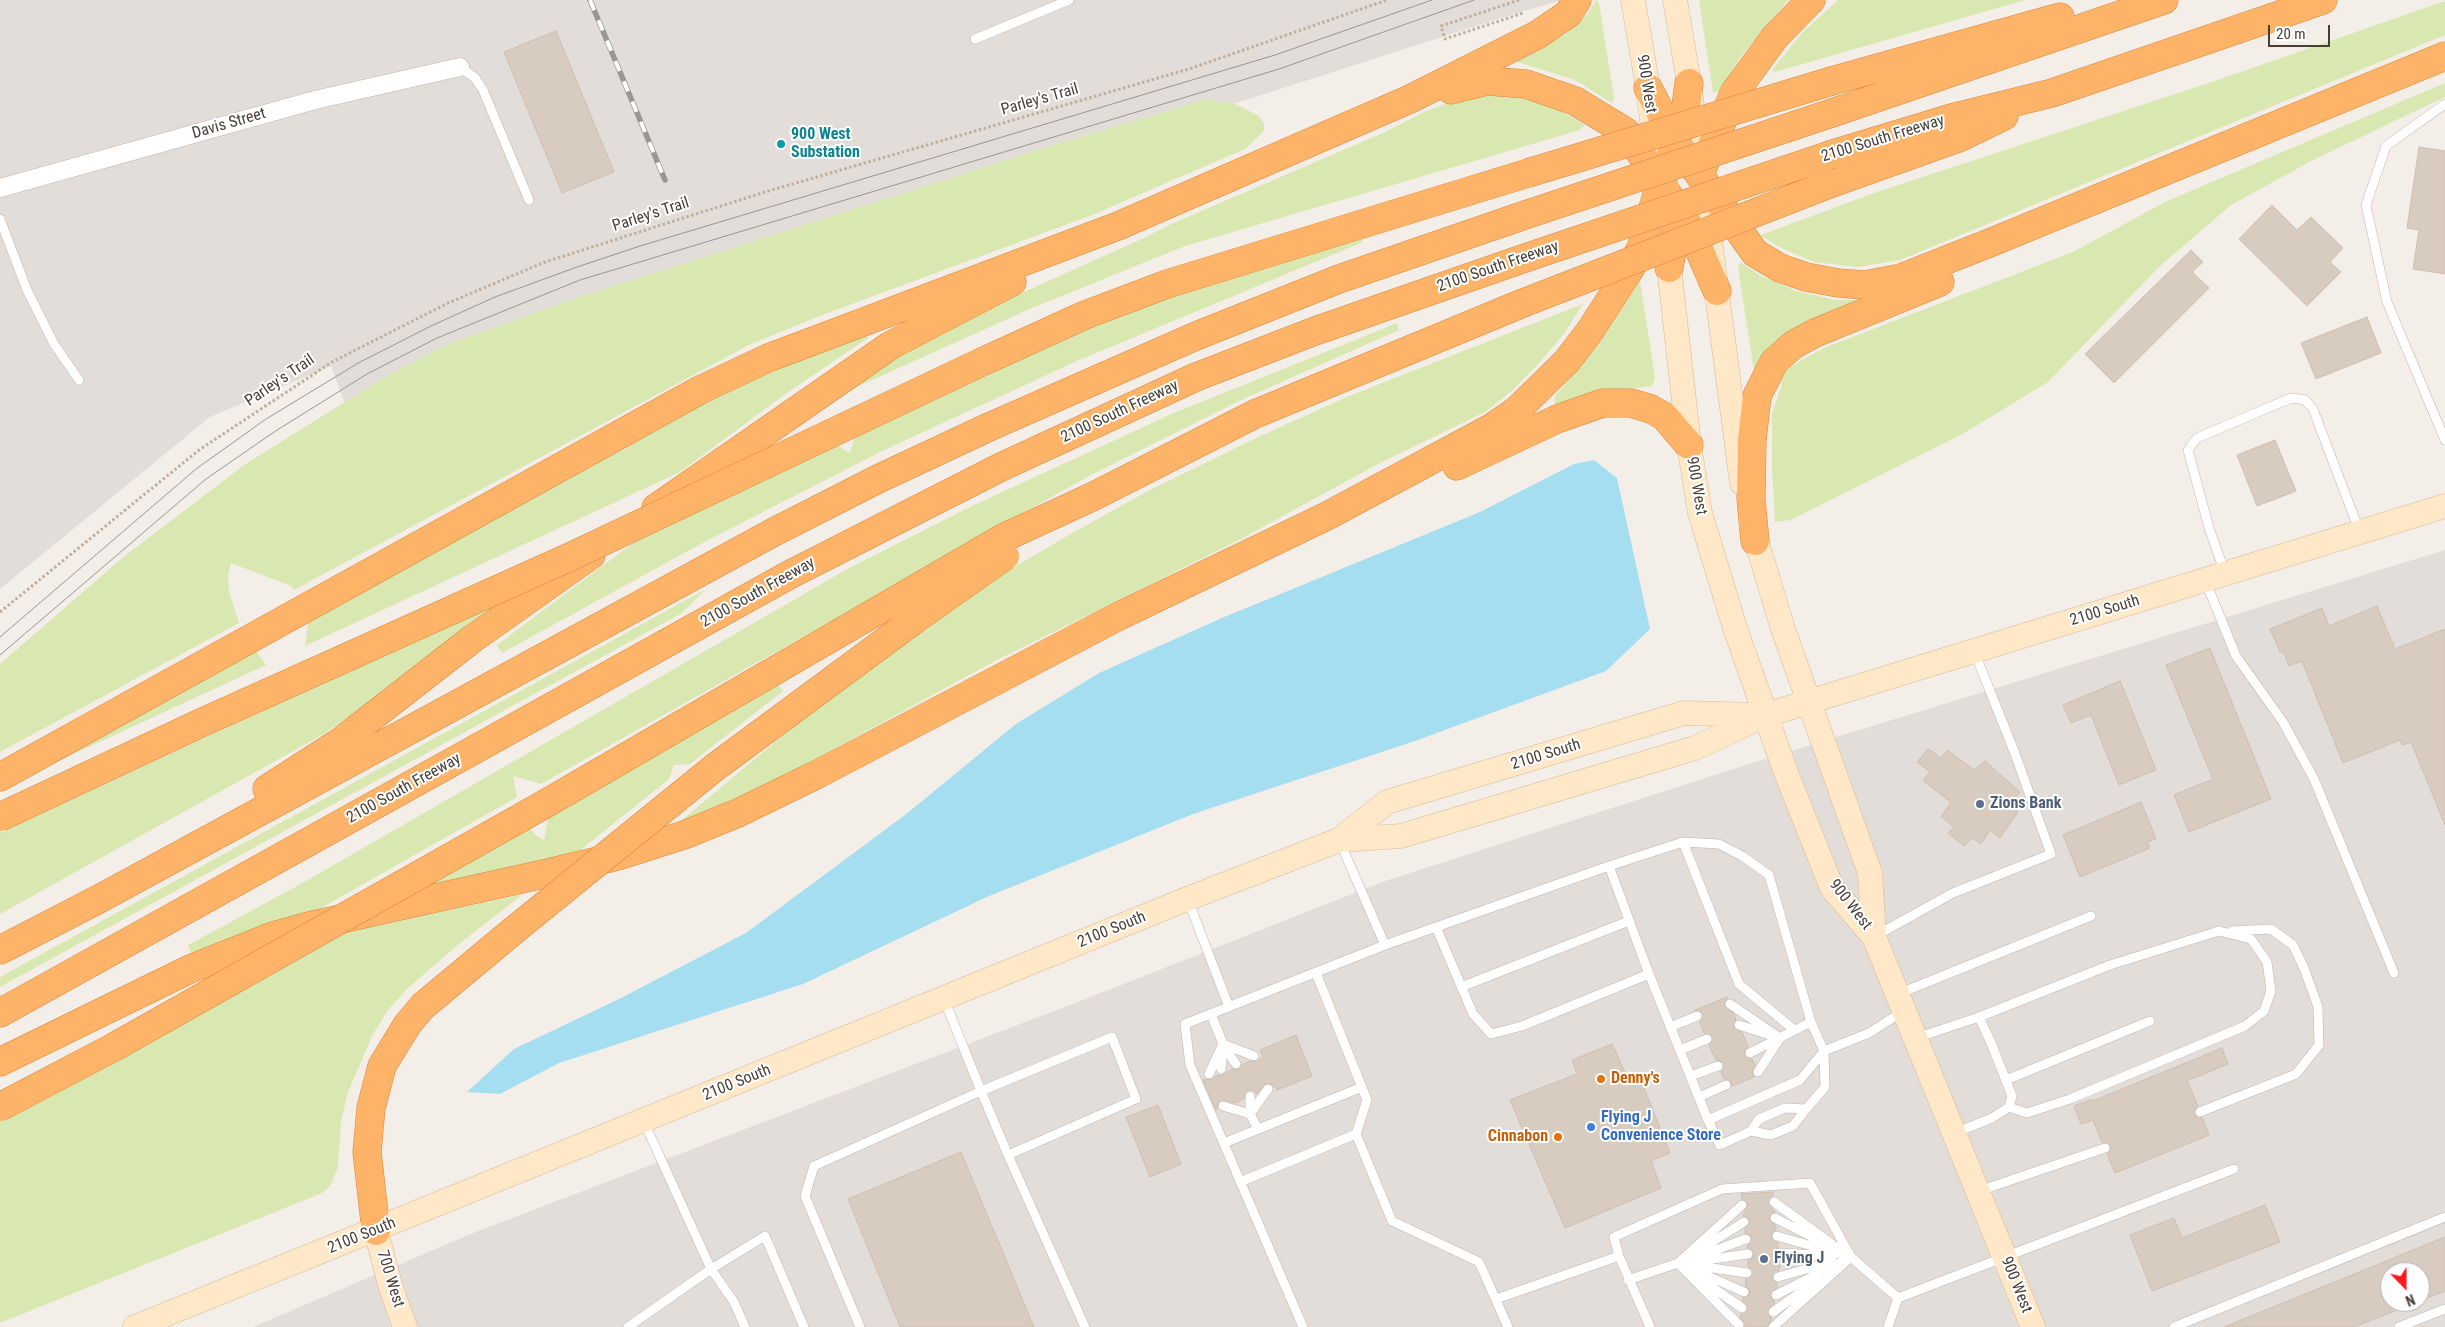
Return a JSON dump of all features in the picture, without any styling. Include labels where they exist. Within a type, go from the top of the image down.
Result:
[{"type":"highway","points":[[0,777],[700,390],[768,358],[1118,226],[1410,99],[1537,35],[1568,14],[1577,0]]},
{"type":"highway","points":[[1669,268],[1673,245],[1682,216],[1734,93],[1776,37],[1811,0]]},
{"type":"highway","points":[[0,817],[212,718],[572,556],[1085,315],[1167,284],[1528,173],[1835,80],[2122,0]]},
{"type":"highway","points":[[0,950],[99,899],[774,532],[878,479],[1196,336],[1339,279],[2164,0]]},
{"type":"highway","name":"2100 South Freeway","points":[[0,1013],[789,575],[1001,467],[1196,377],[1315,331],[1833,154],[1955,116],[2052,93],[2323,0]]},
{"type":"highway","points":[[1648,88],[1676,142],[1755,253],[1780,268],[1806,277],[1838,283],[1865,284],[1901,278],[2445,56]]},
{"type":"highway","points":[[1410,99],[1487,81],[1526,84],[1575,101],[1626,132],[1682,216],[1701,251],[1717,291]]},
{"type":"highway","points":[[0,1062],[190,969],[274,936],[309,926],[548,874],[618,856],[684,835],[778,794],[1117,617],[1327,516],[1490,428],[1516,411],[1567,361],[1590,331],[1630,269],[1642,246],[1660,184],[1684,121],[1689,82]]},
{"type":"highway","points":[[0,1107],[114,1047],[1094,496],[1255,414],[1523,303],[1832,183],[1961,137],[2052,93]]},
{"type":"highway","points":[[1755,541],[1752,500],[1752,440],[1757,396],[1774,362],[1793,345],[1814,333],[1996,258],[2087,203]]},
{"type":"highway","points":[[99,899],[340,742],[471,640],[743,447],[891,345],[1118,226]]},
{"type":"highway","points":[[1327,516],[1414,486],[1557,419],[1603,403],[1631,403],[1651,409],[1665,417],[1689,445]]},
{"type":"highway","points":[[376,1231],[367,1152],[371,1108],[382,1066],[407,1024],[423,1006],[456,976],[714,768],[914,620],[1008,544]]},
{"type":"main road","name":"900 West","points":[[1633,0],[1648,88],[1689,445],[1700,513],[1737,635],[1832,888],[1874,937],[2034,1327]]},
{"type":"main road","name":"900 West","points":[[1674,0],[1689,82],[1744,494],[1755,541],[1809,702],[1870,873],[1874,937]]},
{"type":"main road","name":"2100 South","points":[[1339,840],[1401,836],[1695,748],[1766,716],[1809,702],[2445,506]]},
{"type":"main road","name":"2100 South","points":[[136,1327],[1339,840],[1387,802],[1684,713],[1766,716]]},
{"type":"main road","name":"700 West","points":[[376,1231],[391,1288],[405,1327]]},
{"type":"street","name":"Davis Street","points":[[0,188],[314,100],[460,67]]},
{"type":"lane","points":[[975,39],[1068,0]]},
{"type":"lane","points":[[460,67],[475,78],[482,90],[529,200]]},
{"type":"lane","points":[[2445,104],[2386,146],[2366,205],[2387,302],[2445,440]]},
{"type":"lane","points":[[0,219],[27,290],[54,344],[79,380]]},
{"type":"lane","points":[[2360,533],[2313,410],[2305,400],[2291,398],[2197,438],[2188,450],[2209,528],[2215,577],[2236,656],[2283,722],[2314,779],[2394,973]]},
{"type":"lane","points":[[1874,937],[1953,893],[2051,854],[2014,751],[1974,651]]},
{"type":"lane","points":[[1339,840],[1385,946]]},
{"type":"lane","points":[[1683,842],[1739,984],[1793,1029]]},
{"type":"lane","points":[[1303,1327],[1190,1065],[1185,1024],[1385,946],[1609,866],[1683,842],[1719,844],[1742,856],[1769,876],[1811,1022],[1824,1051],[1825,1087],[1793,1126],[1771,1135],[1751,1131]]},
{"type":"lane","points":[[1609,866],[1670,1027],[1708,1120],[1720,1144],[1751,1131],[1759,1119],[1785,1108],[1806,1109]]},
{"type":"lane","points":[[1187,900],[1229,1007]]},
{"type":"lane","points":[[1708,1120],[1800,1080],[1824,1051],[1869,1033],[1901,1002],[2091,916]]},
{"type":"lane","points":[[1461,987],[1629,921]]},
{"type":"lane","points":[[1436,928],[1473,1014],[1491,1034],[1522,1026],[1649,974]]},
{"type":"lane","points":[[1916,1038],[1979,1017],[2110,965],[2219,931],[2271,929],[2293,945],[2304,968],[2318,1007],[2319,1045],[2296,1074],[2200,1112]]},
{"type":"lane","points":[[2009,1107],[2027,1113],[2070,1099],[2245,1026],[2258,1017],[2264,1011],[2271,991],[2267,962],[2250,939],[2219,931]]},
{"type":"lane","points":[[1316,973],[1367,1100],[1356,1134],[1392,1221],[1479,1262],[1508,1327]]},
{"type":"lane","points":[[944,999],[1008,1155],[1085,1327]]},
{"type":"lane","points":[[1730,1004],[1780,1038]]},
{"type":"lane","points":[[1211,1014],[1223,1044],[1236,1064]]},
{"type":"lane","points":[[1670,1027],[1697,1016]]},
{"type":"lane","points":[[1955,1133],[1992,1118],[2009,1107],[2012,1096],[1979,1017]]},
{"type":"lane","points":[[2006,1080],[2150,1021]]},
{"type":"lane","points":[[1750,1052],[1780,1038],[1793,1029],[1811,1022]]},
{"type":"lane","points":[[1739,1025],[1780,1038]]},
{"type":"lane","points":[[860,1327],[805,1196],[814,1166],[981,1091],[1112,1038],[1136,1099],[1008,1155]]},
{"type":"lane","points":[[1758,1072],[1780,1038]]},
{"type":"lane","points":[[1680,1050],[1707,1039]]},
{"type":"lane","points":[[1223,1044],[1254,1056]]},
{"type":"lane","points":[[1221,1069],[1223,1044]]},
{"type":"lane","points":[[1209,1074],[1223,1044]]},
{"type":"lane","points":[[1691,1076],[1718,1066]]},
{"type":"lane","points":[[1699,1097],[1726,1085]]},
{"type":"lane","points":[[1224,1143],[1362,1087]]},
{"type":"lane","points":[[1250,1114],[1268,1089]]},
{"type":"lane","points":[[1250,1096],[1250,1114]]},
{"type":"lane","points":[[1235,1101],[1250,1114],[1258,1129]]},
{"type":"lane","points":[[1223,1106],[1250,1114]]},
{"type":"lane","points":[[644,1122],[711,1269],[734,1302],[745,1327]]},
{"type":"lane","points":[[1240,1182],[1356,1134]]},
{"type":"lane","points":[[1978,1191],[2104,1148]]},
{"type":"lane","points":[[1888,1327],[1898,1298],[2234,1169]]},
{"type":"lane","points":[[1650,1327],[1628,1280],[1614,1237],[1722,1189],[1810,1184],[1851,1257]]},
{"type":"lane","points":[[1774,1202],[1851,1257],[1898,1298]]},
{"type":"lane","points":[[1678,1263],[1742,1205]]},
{"type":"lane","points":[[2174,1327],[2445,1217]]},
{"type":"lane","points":[[1775,1218],[1851,1257]]},
{"type":"lane","points":[[1678,1263],[1744,1222]]},
{"type":"lane","points":[[628,1327],[711,1269],[765,1236],[804,1327]]},
{"type":"lane","points":[[1777,1236],[1851,1257]]},
{"type":"lane","points":[[1628,1280],[1746,1239]]},
{"type":"lane","points":[[1779,1253],[1851,1257]]},
{"type":"lane","points":[[1678,1263],[1748,1254]]},
{"type":"lane","points":[[1496,1299],[1619,1256]]},
{"type":"lane","points":[[1778,1277],[1851,1257]]},
{"type":"lane","points":[[1776,1295],[1851,1257]]},
{"type":"lane","points":[[1773,1312],[1851,1257]]},
{"type":"lane","points":[[1773,1327],[1851,1257]]},
{"type":"lane","points":[[1678,1263],[1747,1273]]},
{"type":"lane","points":[[1678,1263],[1744,1292]]},
{"type":"lane","points":[[1678,1263],[1742,1308]]},
{"type":"lane","points":[[1678,1263],[1739,1325]]},
{"type":"lane","points":[[2399,1327],[2445,1309]]},
{"type":"path","name":"Parley's Trail","points":[[0,612],[199,450],[332,362],[448,303],[545,262],[765,192],[1189,69],[1387,0]]},
{"type":"path","points":[[1519,0],[1441,26],[1445,39],[1525,12]]},
{"type":"shaded area","points":[[0,0],[1563,0],[1507,16],[693,278],[346,407],[331,366],[210,417],[0,589]]},
{"type":"shaded area","points":[[2445,550],[2445,1327],[253,1327],[473,1233],[1083,1000],[1385,881],[1752,763]]},
{"type":"green space","points":[[1596,0],[1599,3],[1614,98],[1612,103],[1575,80],[1514,61],[1517,57],[1565,35],[1588,14]]},
{"type":"green space","points":[[1699,0],[1788,0],[1741,56],[1719,92],[1713,93]]},
{"type":"green space","points":[[1838,0],[2025,0],[1775,72],[1772,70],[1802,33]]},
{"type":"green space","points":[[2445,1],[2445,35],[1900,260],[1858,267],[1814,262],[1777,246],[1761,235],[1877,192],[2212,82]]},
{"type":"green space","points":[[2445,83],[2445,97],[2313,160],[2231,205],[2159,267],[2048,382],[1961,435],[1791,520],[1775,522],[1772,469],[1772,414],[1782,384],[1779,381],[1786,371],[1800,361],[1824,348],[2073,252],[2167,201]]},
{"type":"green space","points":[[1514,95],[1561,111],[1585,125],[1580,130],[1185,246],[1032,308],[821,403],[864,375],[984,310],[1171,224],[1383,133],[1424,112],[1450,102],[1480,96]]},
{"type":"green space","points":[[1206,99],[1235,104],[1259,116],[1264,124],[1264,131],[1245,149],[1092,215],[817,317],[749,345],[294,590],[291,586],[231,563],[228,575],[229,592],[239,623],[0,752],[0,664],[121,559],[244,465],[388,375],[446,345],[577,298],[1050,146]]},
{"type":"green space","points":[[1361,239],[1363,242],[1077,361],[882,451],[708,540],[502,653],[497,645],[649,531],[836,445],[850,453],[855,436],[1122,314],[1294,256]]},
{"type":"green space","points":[[1740,262],[1761,276],[1796,291],[1835,300],[1869,300],[1754,370],[1738,268]]},
{"type":"green space","points":[[1640,281],[1655,378],[1652,386],[1594,393],[1556,405],[1554,402],[1556,395],[1600,343]]},
{"type":"green space","points":[[1583,304],[1564,334],[1538,364],[1513,390],[1485,412],[1378,464],[1239,540],[995,661],[795,770],[740,797],[682,820],[817,707],[914,633],[992,580],[1076,531],[1146,492],[1252,440],[1349,396]]},
{"type":"green space","points":[[1397,323],[1399,330],[1241,400],[1087,477],[541,784],[513,776],[517,797],[314,912],[192,954],[188,945],[299,885],[851,567],[974,505],[1174,413]]},
{"type":"green space","points":[[865,331],[868,338],[784,395],[680,472],[305,646],[309,615],[741,381]]},
{"type":"green space","points":[[527,588],[367,705],[322,735],[0,914],[0,833]]},
{"type":"green space","points":[[706,589],[682,613],[0,987],[0,977]]},
{"type":"green space","points":[[253,647],[266,665],[0,788]]},
{"type":"green space","points":[[778,684],[783,691],[690,764],[674,765],[669,779],[574,855],[411,891],[527,824],[535,835],[544,840],[549,813]]},
{"type":"green space","points":[[523,894],[454,948],[408,988],[388,1010],[373,1034],[348,1092],[341,1121],[338,1167],[330,1186],[322,1193],[0,1323],[0,1121],[332,935]]},
{"type":"water","points":[[1594,460],[1617,478],[1650,629],[1606,671],[1415,741],[1193,814],[989,896],[803,984],[559,1063],[500,1094],[467,1092],[514,1049],[617,1000],[746,933],[905,815],[1016,724],[1099,673],[1222,618],[1480,512],[1574,464]]},
{"type":"building","points":[[556,31],[614,172],[562,193],[504,52]]},
{"type":"building","points":[[2419,147],[2445,151],[2445,274],[2413,269],[2419,230],[2407,228]]},
{"type":"building","points":[[2272,205],[2297,230],[2311,217],[2343,248],[2330,262],[2341,272],[2307,306],[2239,239]]},
{"type":"building","points":[[2191,250],[2203,262],[2192,272],[2209,288],[2114,383],[2085,354]]},
{"type":"building","points":[[2367,317],[2381,353],[2316,379],[2301,343]]},
{"type":"building","points":[[2275,440],[2296,491],[2257,506],[2237,455]]},
{"type":"building","points":[[2377,606],[2395,649],[2445,629],[2445,825],[2411,742],[2402,745],[2400,740],[2343,763],[2302,661],[2289,666],[2283,651],[2280,652],[2270,629],[2322,608],[2329,626]]},
{"type":"building","points":[[2210,648],[2271,799],[2189,832],[2174,795],[2213,779],[2166,665]]},
{"type":"building","points":[[2120,681],[2156,770],[2119,785],[2091,715],[2071,723],[2063,705]]},
{"type":"building","name":"Zions Bank","points":[[1928,749],[1941,758],[1947,750],[1974,770],[1985,761],[2020,792],[2010,805],[2018,812],[2000,838],[1990,830],[1981,844],[1972,838],[1964,846],[1948,833],[1954,827],[1941,817],[1951,802],[1923,781],[1930,772],[1917,762]]},
{"type":"building","points":[[2141,802],[2156,839],[2147,842],[2150,848],[2080,877],[2063,835]]},
{"type":"building","points":[[1727,997],[1724,1006],[1734,1014],[1736,1020],[1733,1027],[1742,1032],[1748,1047],[1744,1055],[1752,1059],[1755,1065],[1752,1072],[1754,1077],[1732,1086],[1730,1080],[1724,1079],[1721,1072],[1724,1068],[1724,1063],[1716,1060],[1709,1045],[1713,1040],[1713,1036],[1704,1033],[1700,1022],[1703,1013],[1695,1010]]},
{"type":"building","points":[[1296,1035],[1312,1076],[1277,1090],[1275,1086],[1266,1083],[1257,1094],[1253,1090],[1247,1090],[1244,1099],[1235,1103],[1224,1100],[1219,1101],[1216,1110],[1203,1080],[1223,1075],[1232,1069],[1239,1069],[1250,1061],[1258,1061],[1263,1056],[1260,1050]]},
{"type":"building","name":"Flying J Convenience Store","points":[[1612,1044],[1627,1077],[1638,1073],[1670,1153],[1651,1161],[1661,1188],[1565,1228],[1510,1100],[1577,1074],[1572,1060]]},
{"type":"building","points":[[2222,1048],[2228,1064],[2187,1081],[2198,1106],[2194,1111],[2194,1115],[2202,1118],[2209,1135],[2115,1173],[2107,1154],[2111,1150],[2111,1146],[2107,1142],[2102,1142],[2093,1120],[2081,1124],[2074,1106],[2092,1099],[2093,1101]]},
{"type":"building","points":[[1158,1105],[1181,1164],[1150,1177],[1126,1117]]},
{"type":"building","points":[[961,1152],[1034,1327],[900,1327],[848,1199]]},
{"type":"building","name":"Flying J","points":[[1773,1192],[1773,1196],[1768,1202],[1775,1212],[1770,1215],[1769,1219],[1776,1226],[1776,1230],[1772,1232],[1771,1237],[1778,1243],[1778,1247],[1773,1253],[1775,1258],[1780,1259],[1780,1265],[1779,1270],[1772,1276],[1773,1281],[1777,1283],[1777,1288],[1770,1294],[1775,1303],[1767,1312],[1772,1319],[1767,1327],[1745,1327],[1745,1323],[1740,1318],[1741,1314],[1745,1313],[1748,1309],[1743,1298],[1750,1294],[1749,1289],[1745,1286],[1746,1279],[1753,1274],[1753,1270],[1748,1267],[1748,1260],[1752,1259],[1754,1254],[1753,1250],[1747,1248],[1752,1237],[1745,1233],[1745,1229],[1750,1221],[1747,1217],[1743,1216],[1748,1204],[1742,1199],[1741,1194]]},
{"type":"building","points":[[2265,1205],[2280,1242],[2152,1291],[2130,1235],[2174,1218],[2182,1238]]},
{"type":"building","points":[[2445,1237],[2445,1291],[2430,1297],[2430,1262],[2384,1262]]},
{"type":"building","points":[[2380,1263],[2380,1312],[2392,1312],[2355,1327],[2224,1327]]},
{"type":"tram line","points":[[0,637],[196,469],[266,419],[360,362],[431,326],[495,297],[640,246],[1275,55],[1432,0]]},
{"type":"tram line","points":[[0,655],[206,479],[274,432],[367,374],[437,338],[580,280],[1279,69],[1474,0]]},
{"type":"railway","points":[[590,0],[665,180]]},
{"type":"place","name":"900 West Substation","points":[[781,144]]},
{"type":"place","name":"Zions Bank","points":[[1980,804]]},
{"type":"place","name":"Denny's","points":[[1601,1079]]},
{"type":"place","name":"Flying J Convenience Store","points":[[1591,1127]]},
{"type":"place","name":"Cinnabon","points":[[1558,1137]]},
{"type":"place","name":"Flying J","points":[[1764,1259]]}]
